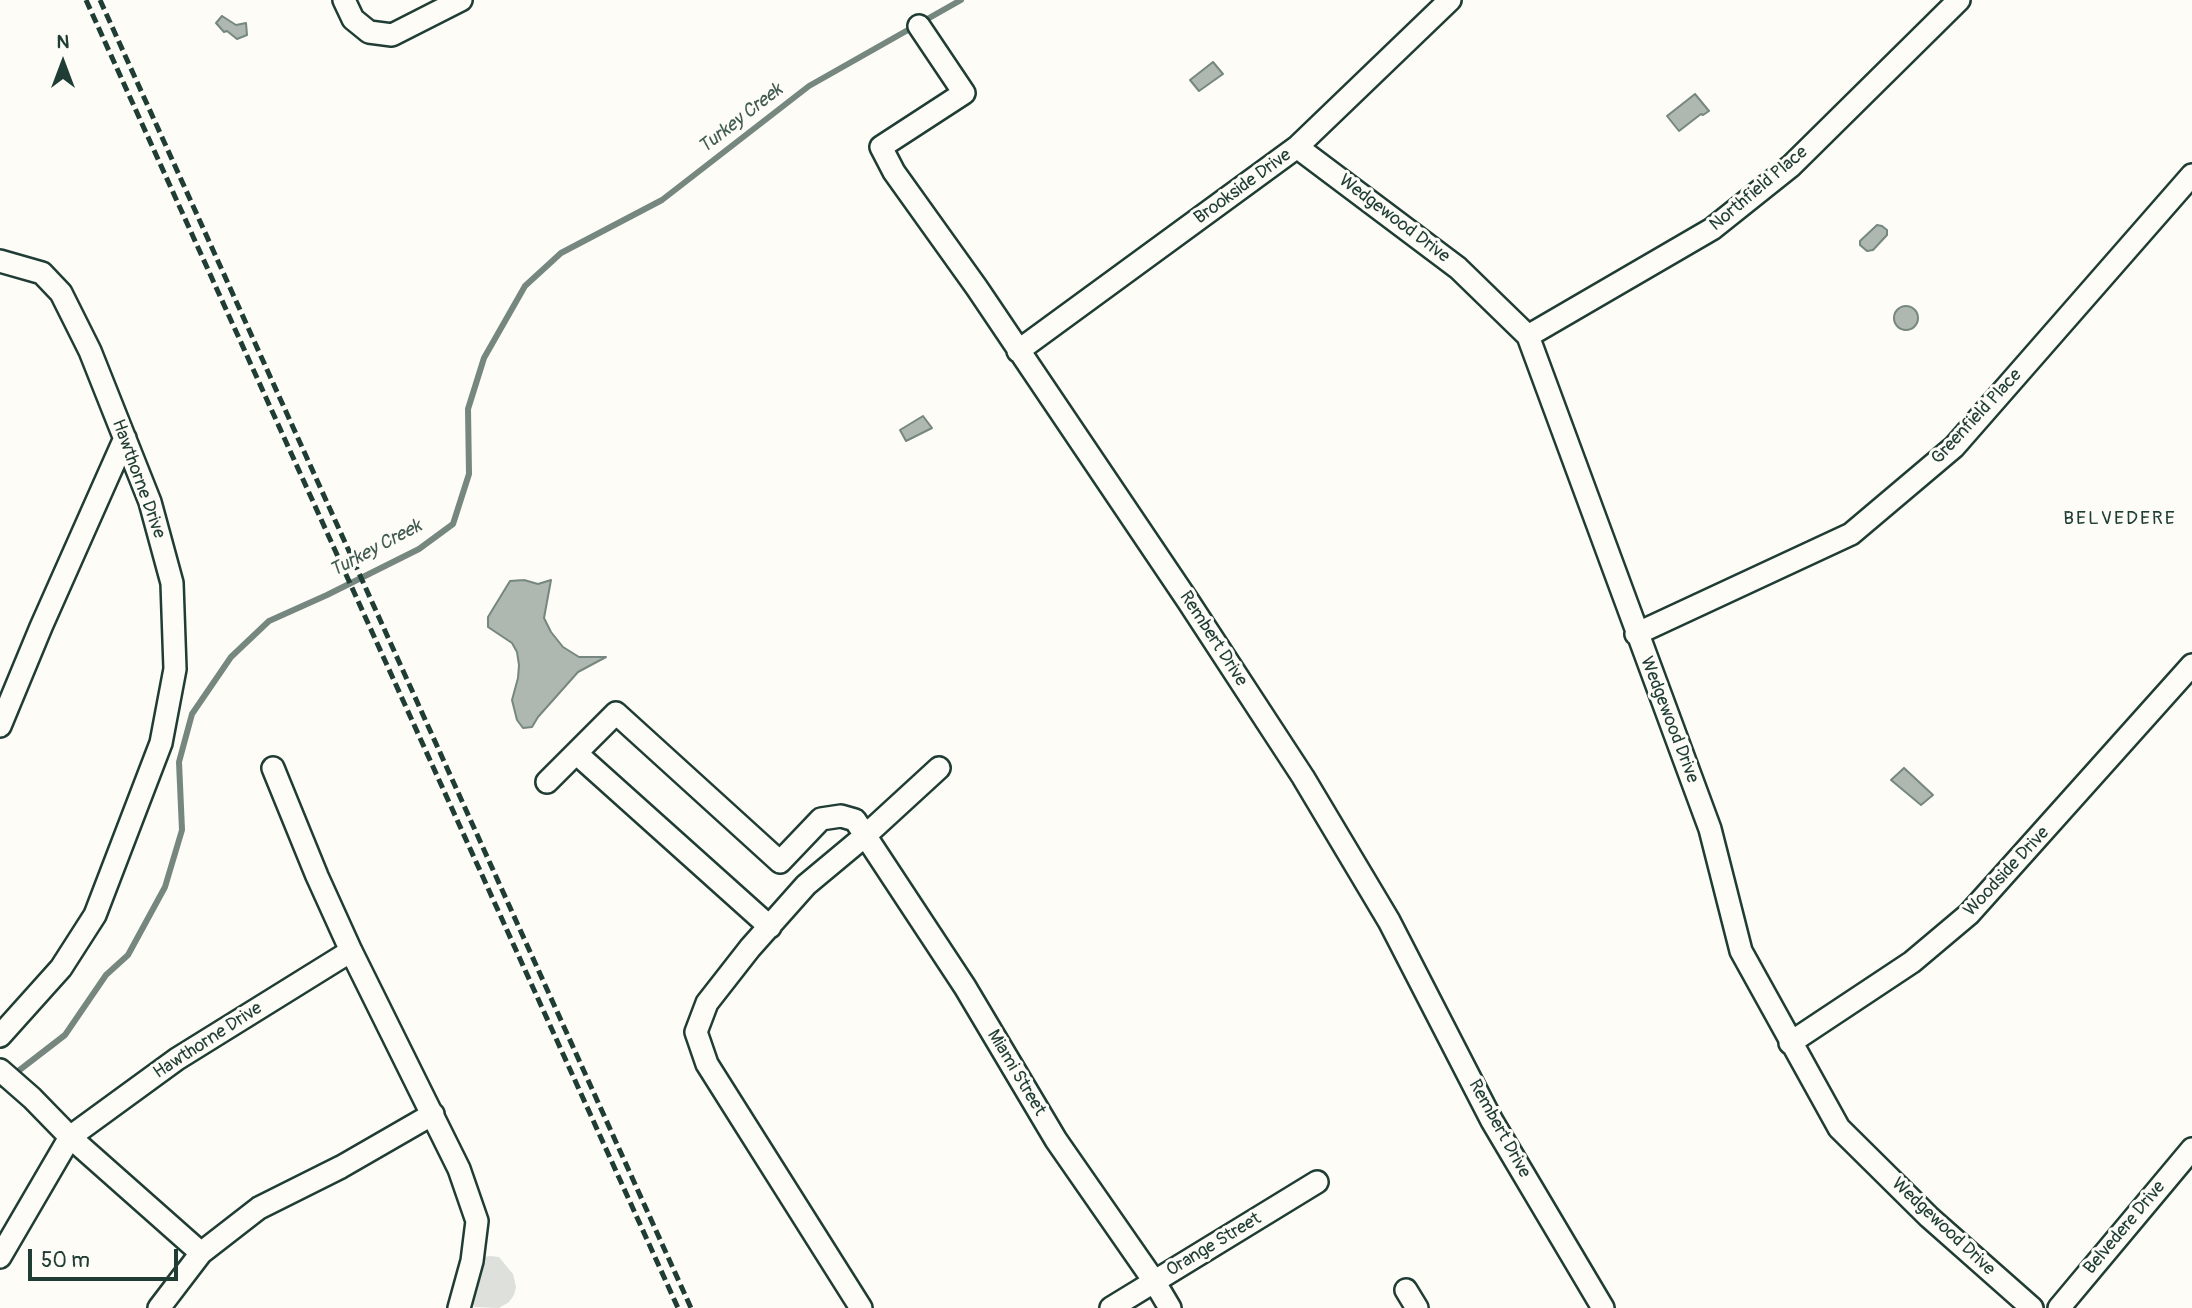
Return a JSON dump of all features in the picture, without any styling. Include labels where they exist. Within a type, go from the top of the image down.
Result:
[{"type":"street","points":[[349,10],[369,32],[392,35],[461,0]]},
{"type":"street","name":"Brookside Drive","points":[[1018,351],[1297,147],[1450,0]]},
{"type":"street","name":"Northfield Place","points":[[1528,336],[1712,229],[1791,166],[1959,0]]},
{"type":"street","name":"Rembert Drive","points":[[919,26],[964,93],[881,147],[894,172],[970,278],[1303,777],[1390,921],[1492,1121],[1603,1308]]},
{"type":"street","name":"Wedgewood Drive","points":[[1297,147],[1458,268],[1528,336],[1710,829],[1741,951],[1839,1128],[1928,1217],[2032,1308]]},
{"type":"street","name":"Greenfield Place","points":[[1636,634],[1851,534],[1954,447],[2192,175]]},
{"type":"street","name":"Hawthorne Drive","points":[[0,261],[42,272],[61,293],[90,351],[150,502],[172,583],[174,669],[161,743],[94,915],[61,968],[0,1035]]},
{"type":"street","points":[[0,726],[40,627],[125,438]]},
{"type":"street","name":"Woodside Drive","points":[[1790,1043],[1912,962],[1969,914],[2192,665]]},
{"type":"street","points":[[547,782],[616,713],[807,885]]},
{"type":"street","points":[[576,753],[770,927]]},
{"type":"street","points":[[273,768],[351,951],[459,1169],[477,1221],[472,1261],[459,1308]]},
{"type":"street","points":[[861,1308],[707,1065],[696,1032],[706,1003],[807,885],[939,768]]},
{"type":"street","points":[[780,862],[821,818],[841,816],[855,820],[866,835]]},
{"type":"street","name":"Miami Street","points":[[866,835],[965,987],[1056,1140],[1170,1308]]},
{"type":"street","name":"Hawthorne Drive","points":[[0,1257],[70,1137],[177,1059],[351,951]]},
{"type":"street","points":[[0,1070],[70,1137],[201,1253]]},
{"type":"street","points":[[159,1308],[201,1253],[259,1208],[341,1167],[433,1114]]},
{"type":"street","name":"Belvedere Drive","points":[[2059,1308],[2192,1149]]},
{"type":"street","name":"Orange Street","points":[[1111,1308],[1317,1182]]},
{"type":"shaded area","points":[[222,16],[236,25],[246,23],[247,35],[237,39],[227,31],[224,32],[216,23]]},
{"type":"shaded area","points":[[1213,62],[1223,74],[1199,91],[1190,80]]},
{"type":"shaded area","points":[[1695,94],[1709,111],[1679,131],[1667,116]]},
{"type":"shaded area","points":[[1877,225],[1887,230],[1887,235],[1873,250],[1867,251],[1860,245],[1860,241]]},
{"type":"shaded area","points":[[1906,306],[1914,310],[1918,318],[1914,326],[1906,330],[1898,326],[1894,318],[1898,310]]},
{"type":"shaded area","points":[[923,416],[932,428],[906,441],[900,430]]},
{"type":"shaded area","points":[[524,580],[538,584],[551,580],[544,618],[563,647],[579,657],[606,657],[578,672],[532,727],[523,728],[517,720],[512,700],[518,678],[517,652],[512,643],[488,627],[488,617],[510,581]]},
{"type":"shaded area","points":[[1904,768],[1933,795],[1921,805],[1891,780]]},
{"type":"shaded area","points":[[484,1257],[499,1257],[513,1274],[516,1287],[514,1295],[499,1308],[475,1307],[471,1302],[472,1295]]},
{"type":"waterway","name":"Turkey Creek","points":[[0,1085],[65,1035],[106,975],[128,955],[165,887],[182,830],[179,762],[192,714],[231,657],[269,621],[419,549],[453,524],[469,474],[468,409],[484,358],[525,286],[561,253],[662,200],[809,86],[961,0]]},
{"type":"railway","points":[[86,0],[678,1308]]},
{"type":"railway","points":[[100,0],[691,1308]]},
{"type":"district","name":"BELVEDERE","points":[[2120,519]]}]
